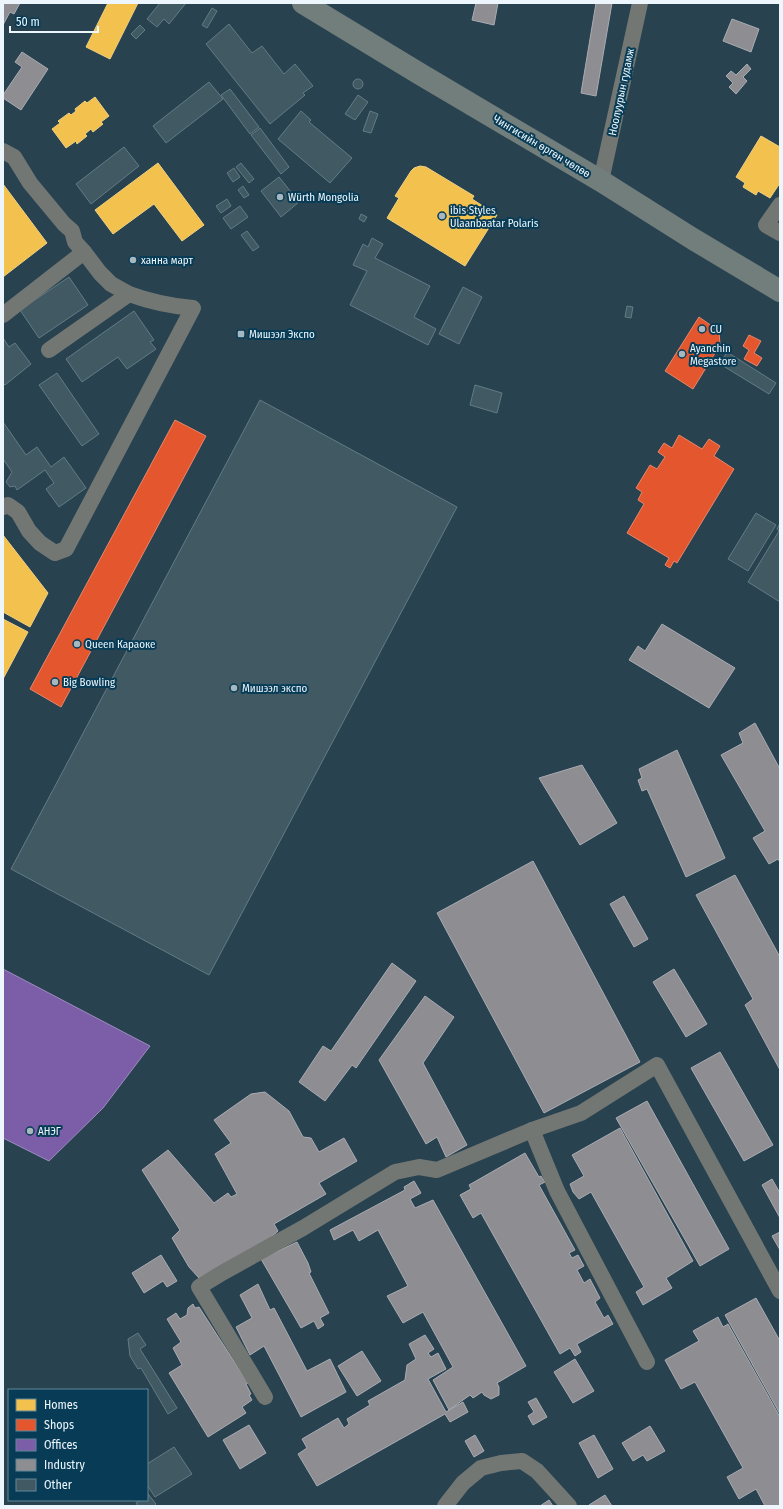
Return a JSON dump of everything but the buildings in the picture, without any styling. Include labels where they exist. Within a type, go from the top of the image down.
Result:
[{"type":"highway","name":"Чингисийн өргөн чөлөө","points":[[303,3],[602,181],[693,239],[780,291]]},
{"type":"street","name":"Ноолуурын гудамж","points":[[602,181],[640,3]]},
{"type":"street","points":[[3,151],[14,157],[30,183],[64,224],[72,231],[75,242],[100,274],[111,284],[129,294],[149,302],[167,306],[193,308],[66,549],[55,553],[40,543],[29,531],[18,512],[8,505],[3,507]]},
{"type":"street","points":[[780,204],[766,225],[780,233]]},
{"type":"street","points":[[3,315],[84,252]]},
{"type":"street","points":[[49,350],[129,294]]},
{"type":"street","points":[[265,1398],[199,1287],[303,1228],[395,1172],[419,1167],[437,1170],[532,1130],[581,1113],[657,1065],[780,1291]]},
{"type":"street","points":[[532,1130],[557,1191],[648,1362]]},
{"type":"street","points":[[445,1506],[463,1483],[481,1468],[501,1463],[522,1461],[537,1471],[569,1506]]},
{"type":"place","name":"Würth Mongolia","points":[[280,197]]},
{"type":"place","name":"ibis Styles Ulaanbaatar Polaris","points":[[442,216]]},
{"type":"place","name":"ханна март","points":[[133,260]]},
{"type":"place","name":"CU","points":[[702,329]]},
{"type":"place","name":"Мишээл Экспо","points":[[241,334]]},
{"type":"place","name":"Ayanchin Megastore","points":[[682,354]]},
{"type":"place","name":"Queen Караоке","points":[[77,644]]},
{"type":"place","name":"Big Bowling","points":[[55,682]]},
{"type":"place","name":"Мишээл экспо","points":[[234,688]]},
{"type":"place","name":"АНЭГ","points":[[30,1131]]}]
